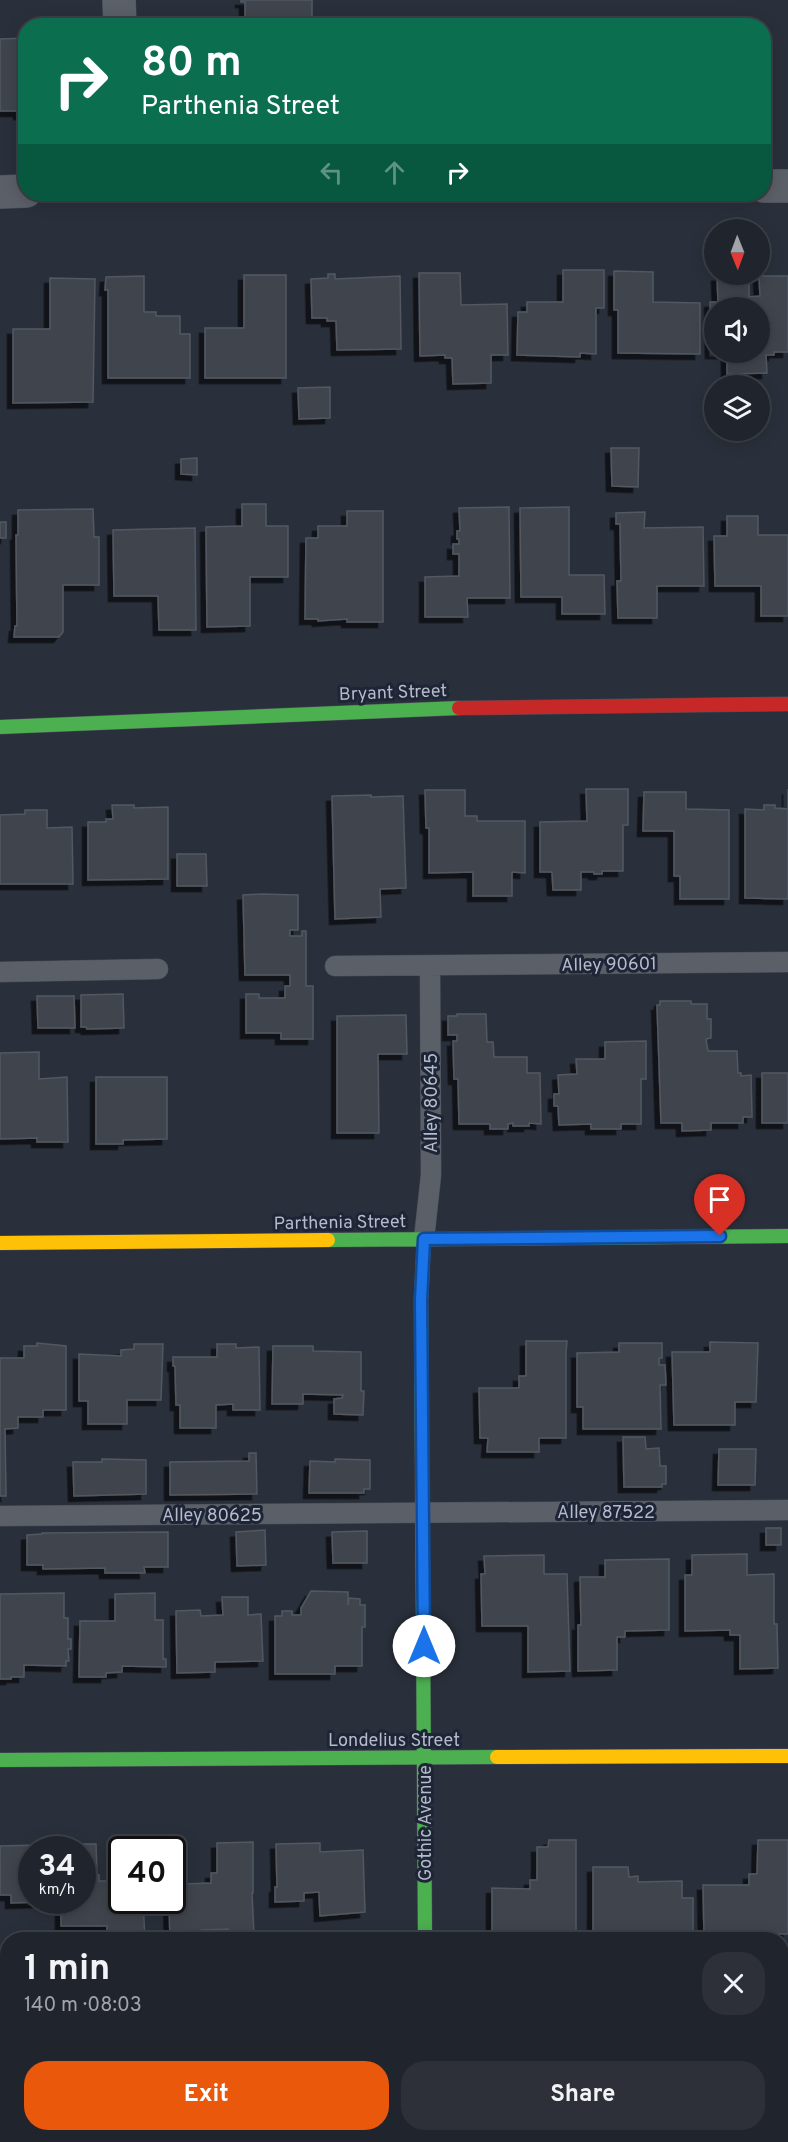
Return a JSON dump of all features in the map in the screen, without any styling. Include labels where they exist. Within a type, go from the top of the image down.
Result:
[{"type":"street","points":[[119,0],[120,18]]},
{"type":"street","points":[[771,186],[788,186]]},
{"type":"street","points":[[0,192],[18,191]]},
{"type":"street","name":"Bryant Street","points":[[0,727],[415,709],[788,704]]},
{"type":"street","name":"Parthenia Street","points":[[0,1243],[788,1236]]},
{"type":"street","name":"Gothic Avenue","points":[[424,1239],[421,1300],[425,1932]]},
{"type":"street","name":"Londelius Street","points":[[0,1760],[788,1756]]},
{"type":"lane","name":"Alley 90601","points":[[335,966],[788,962]]},
{"type":"lane","name":"Alley 80645","points":[[424,1239],[431,1175],[430,966]]},
{"type":"lane","points":[[0,972],[158,969]]},
{"type":"lane","name":"Alley 87522","points":[[423,1513],[788,1510]]},
{"type":"lane","name":"Alley 80625","points":[[0,1516],[423,1513]]},
{"type":"building","points":[[241,0],[312,0],[312,18],[245,18],[245,2]]},
{"type":"building","points":[[18,38],[18,111],[0,111],[0,39]]},
{"type":"building","points":[[563,270],[604,270],[604,308],[596,308],[596,354],[580,353],[580,357],[517,355],[518,312],[527,312],[527,302],[563,302]]},
{"type":"building","points":[[614,271],[653,272],[653,302],[700,303],[700,354],[618,353],[618,310],[614,310]]},
{"type":"building","points":[[419,273],[460,273],[461,305],[507,304],[508,355],[491,355],[491,383],[453,384],[452,358],[445,358],[445,355],[420,356]]},
{"type":"building","points":[[328,274],[335,274],[335,279],[400,276],[401,349],[337,350],[336,321],[327,321],[327,318],[312,318],[311,279],[328,278]]},
{"type":"building","points":[[244,275],[286,275],[286,378],[205,378],[205,328],[244,328]]},
{"type":"building","points":[[144,276],[144,312],[156,312],[156,316],[180,316],[180,334],[190,334],[190,378],[108,378],[106,277]]},
{"type":"building","points":[[770,276],[788,276],[788,352],[774,352],[774,355],[770,355],[770,297],[749,297],[760,296],[759,285],[770,285]]},
{"type":"building","points":[[50,278],[95,279],[93,402],[13,403],[13,329],[50,329]]},
{"type":"building","points":[[717,285],[749,285],[749,297],[718,297]]},
{"type":"building","points":[[727,363],[766,363],[767,373],[727,374]]},
{"type":"building","points":[[330,387],[330,418],[299,419],[298,388]]},
{"type":"building","points":[[611,448],[639,448],[638,487],[612,486]]},
{"type":"building","points":[[197,458],[197,475],[181,474],[181,459]]},
{"type":"building","points":[[242,504],[266,504],[266,526],[288,526],[288,577],[250,577],[250,626],[207,627],[206,527],[242,526]]},
{"type":"building","points":[[509,507],[510,598],[467,598],[468,617],[425,617],[425,577],[459,576],[459,554],[453,554],[453,544],[459,544],[457,531],[460,531],[459,508]]},
{"type":"building","points":[[569,507],[569,575],[604,575],[605,614],[562,614],[562,597],[521,597],[520,508]]},
{"type":"building","points":[[93,509],[94,537],[99,537],[99,585],[63,585],[63,632],[59,637],[14,637],[15,626],[17,626],[18,510]]},
{"type":"building","points":[[347,511],[383,511],[383,622],[305,619],[306,538],[318,538],[318,526],[347,526]]},
{"type":"building","points":[[645,512],[644,528],[703,527],[704,586],[657,586],[657,618],[618,618],[617,581],[621,581],[620,524],[616,524],[616,513]]},
{"type":"building","points":[[727,516],[758,516],[758,535],[788,535],[788,616],[761,616],[761,586],[715,586],[714,536],[727,536]]},
{"type":"building","points":[[0,522],[6,522],[6,538],[0,538]]},
{"type":"building","points":[[195,528],[196,630],[159,630],[158,596],[114,596],[113,530]]},
{"type":"building","points":[[586,789],[628,789],[628,825],[623,825],[623,871],[602,871],[602,874],[581,872],[581,890],[553,890],[552,872],[540,872],[540,822],[587,821]]},
{"type":"building","points":[[425,790],[465,790],[465,816],[477,816],[477,821],[525,821],[525,873],[512,872],[512,896],[473,896],[473,872],[429,873],[429,828],[426,828]]},
{"type":"building","points":[[644,792],[686,792],[686,809],[729,810],[729,899],[680,899],[680,876],[674,876],[674,831],[643,831]]},
{"type":"building","points":[[371,795],[371,797],[403,796],[406,888],[380,889],[381,917],[335,919],[332,796]]},
{"type":"building","points":[[112,805],[134,805],[134,808],[168,807],[168,879],[88,880],[88,822],[106,822],[106,819],[113,819]]},
{"type":"building","points":[[764,805],[775,805],[775,808],[788,809],[788,899],[745,898],[745,809],[764,810]]},
{"type":"building","points":[[25,810],[47,810],[47,828],[72,827],[73,884],[0,884],[0,815],[25,814]]},
{"type":"building","points":[[177,854],[206,854],[207,886],[177,886]]},
{"type":"building","points":[[243,895],[298,895],[298,930],[290,930],[290,936],[302,936],[302,931],[306,931],[306,986],[313,986],[313,1039],[281,1039],[281,1033],[246,1033],[246,994],[259,994],[259,998],[285,998],[285,986],[290,986],[290,975],[245,975]]},
{"type":"building","points":[[123,994],[124,1028],[87,1029],[81,1027],[81,995]]},
{"type":"building","points":[[37,996],[74,996],[75,1028],[38,1028]]},
{"type":"building","points":[[660,1001],[691,1001],[691,1004],[707,1004],[707,1019],[711,1019],[711,1038],[706,1039],[708,1051],[737,1051],[738,1073],[741,1073],[741,1076],[751,1075],[752,1117],[743,1117],[743,1123],[711,1123],[711,1130],[682,1131],[682,1123],[661,1123],[657,1005],[660,1005]]},
{"type":"building","points":[[457,1014],[486,1014],[487,1042],[493,1042],[494,1057],[527,1057],[527,1073],[540,1073],[541,1124],[529,1123],[529,1126],[513,1126],[513,1123],[508,1124],[508,1129],[490,1129],[490,1124],[459,1124],[458,1079],[454,1079],[453,1041],[457,1041],[457,1035],[448,1035],[448,1016],[457,1016]]},
{"type":"building","points":[[406,1015],[407,1054],[378,1054],[379,1133],[337,1133],[337,1016]]},
{"type":"building","points":[[646,1041],[646,1079],[641,1079],[641,1124],[621,1124],[621,1129],[591,1129],[591,1124],[559,1125],[558,1106],[554,1106],[554,1094],[559,1094],[558,1075],[577,1074],[576,1059],[605,1059],[605,1042]]},
{"type":"building","points":[[39,1052],[39,1079],[67,1077],[68,1142],[37,1142],[37,1138],[0,1139],[0,1053]]},
{"type":"building","points":[[762,1073],[788,1073],[788,1123],[762,1123]]},
{"type":"building","points":[[96,1077],[167,1077],[167,1139],[123,1140],[123,1144],[96,1144]]},
{"type":"building","points":[[526,1341],[567,1341],[566,1438],[539,1438],[539,1452],[487,1452],[488,1438],[480,1438],[479,1388],[519,1388],[519,1376],[526,1376]]},
{"type":"building","points":[[710,1342],[758,1343],[756,1402],[735,1402],[735,1425],[674,1425],[672,1352],[710,1352]]},
{"type":"building","points":[[37,1343],[66,1346],[66,1410],[43,1410],[43,1417],[18,1417],[18,1428],[5,1429],[6,1496],[0,1496],[0,1358],[24,1358],[24,1346],[37,1346]]},
{"type":"building","points":[[619,1343],[662,1343],[662,1358],[659,1358],[659,1365],[665,1365],[666,1385],[660,1385],[661,1429],[583,1429],[583,1407],[577,1407],[577,1353],[619,1352]]},
{"type":"building","points":[[134,1344],[163,1344],[161,1400],[127,1400],[127,1424],[88,1424],[88,1401],[79,1401],[79,1354],[121,1356],[121,1350],[134,1349]]},
{"type":"building","points":[[217,1344],[236,1344],[236,1348],[259,1347],[260,1410],[233,1410],[233,1404],[216,1405],[216,1428],[180,1428],[180,1405],[176,1405],[173,1357],[217,1357]]},
{"type":"building","points":[[273,1346],[313,1346],[313,1351],[361,1352],[363,1415],[334,1414],[334,1399],[342,1398],[343,1395],[303,1394],[303,1404],[272,1404]]},
{"type":"building","points":[[623,1437],[645,1437],[646,1449],[659,1448],[660,1466],[666,1466],[666,1484],[662,1484],[662,1487],[624,1487]]},
{"type":"building","points":[[719,1449],[756,1449],[755,1485],[718,1485]]},
{"type":"building","points":[[249,1453],[256,1453],[257,1494],[170,1495],[170,1462],[249,1461]]},
{"type":"building","points":[[102,1459],[146,1460],[146,1494],[74,1496],[73,1462],[102,1462]]},
{"type":"building","points":[[335,1459],[370,1460],[370,1489],[364,1489],[364,1493],[309,1493],[310,1461],[335,1462]]},
{"type":"building","points":[[766,1528],[781,1528],[781,1545],[766,1545]]},
{"type":"building","points":[[265,1530],[266,1565],[237,1566],[236,1532]]},
{"type":"building","points":[[367,1531],[367,1563],[333,1563],[332,1532]]},
{"type":"building","points":[[168,1532],[168,1567],[144,1567],[145,1573],[105,1573],[105,1568],[43,1569],[43,1565],[27,1565],[27,1535]]},
{"type":"building","points":[[747,1554],[747,1575],[774,1574],[774,1624],[777,1624],[778,1668],[740,1669],[740,1635],[730,1635],[730,1630],[685,1631],[685,1575],[692,1575],[692,1555]]},
{"type":"building","points":[[544,1555],[544,1574],[567,1574],[570,1671],[528,1672],[528,1626],[482,1626],[481,1574],[485,1574],[484,1556]]},
{"type":"building","points":[[669,1559],[669,1630],[625,1631],[625,1637],[617,1637],[617,1670],[578,1671],[578,1625],[581,1625],[580,1577],[605,1577],[605,1560]]},
{"type":"building","points":[[311,1591],[348,1592],[348,1605],[349,1598],[360,1599],[360,1605],[365,1605],[365,1627],[362,1627],[362,1666],[335,1666],[335,1674],[275,1674],[275,1616],[282,1616],[282,1611],[292,1611],[292,1615],[301,1615],[301,1608]]},
{"type":"building","points":[[64,1593],[64,1618],[68,1618],[68,1639],[71,1639],[71,1649],[68,1649],[69,1661],[66,1661],[66,1666],[24,1665],[24,1677],[0,1679],[0,1594]]},
{"type":"building","points":[[155,1593],[155,1620],[163,1620],[163,1659],[166,1659],[166,1667],[122,1666],[122,1672],[106,1673],[106,1677],[79,1677],[80,1621],[115,1621],[115,1594]]},
{"type":"building","points":[[222,1597],[248,1597],[248,1615],[261,1614],[263,1661],[215,1662],[215,1672],[177,1673],[176,1611],[200,1610],[201,1616],[223,1615]]},
{"type":"building","points":[[549,1840],[576,1840],[576,1932],[492,1932],[492,1888],[530,1889],[530,1880],[537,1880],[537,1847],[548,1847]]},
{"type":"building","points":[[758,1840],[788,1840],[788,1932],[704,1932],[703,1885],[749,1885],[749,1874],[757,1874]]},
{"type":"building","points":[[253,1842],[254,1932],[228,1932],[228,1929],[170,1932],[169,1914],[186,1914],[186,1884],[211,1883],[211,1873],[217,1873],[217,1843]]},
{"type":"building","points":[[320,1843],[320,1852],[363,1850],[365,1912],[320,1916],[319,1892],[304,1893],[304,1901],[275,1902],[276,1844]]},
{"type":"building","points":[[96,1844],[97,1875],[99,1875],[99,1881],[108,1881],[108,1914],[144,1914],[145,1932],[107,1932],[107,1926],[61,1926],[61,1914],[96,1914]]},
{"type":"building","points":[[0,1846],[18,1846],[18,1903],[11,1903],[11,1895],[0,1895]]},
{"type":"building","points":[[593,1867],[628,1867],[629,1877],[638,1876],[638,1882],[682,1881],[682,1898],[693,1898],[693,1932],[593,1932]]},
{"type":"traffic: fast","points":[[0,727],[459,708]]},
{"type":"traffic: fast","points":[[328,1240],[788,1236]]},
{"type":"traffic: fast","points":[[424,1239],[421,1300],[425,1932]]},
{"type":"traffic: fast","points":[[0,1760],[497,1757]]},
{"type":"traffic: slow","points":[[0,1243],[328,1240]]},
{"type":"traffic: slow","points":[[497,1757],[788,1756]]},
{"type":"traffic: jam","points":[[459,708],[788,704]]},
{"type":"route","points":[[424,1646],[421,1300],[424,1239],[720,1236]]}]
